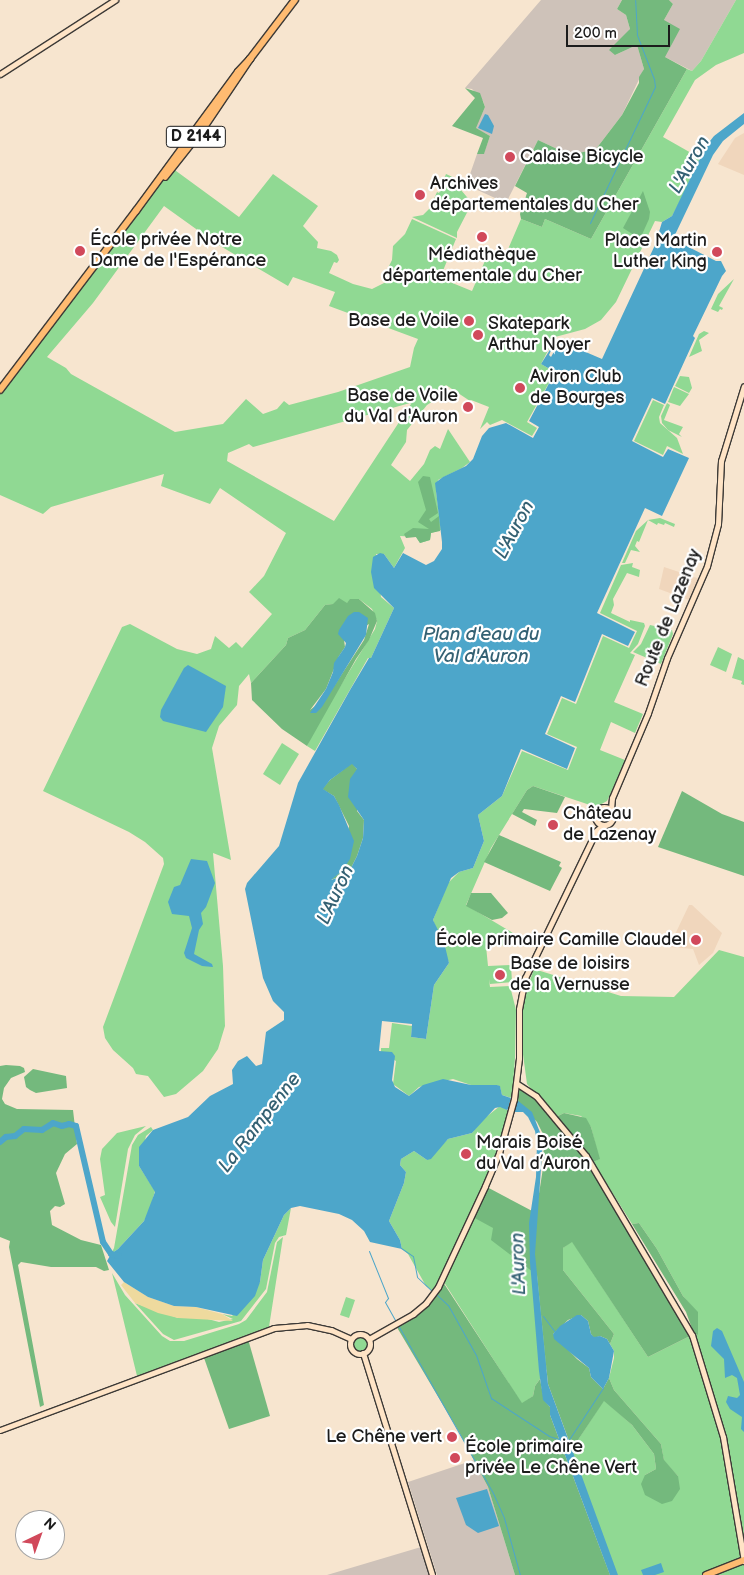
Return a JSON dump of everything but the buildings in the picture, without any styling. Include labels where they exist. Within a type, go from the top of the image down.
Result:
[{"type":"highway","points":[[706,1575],[744,1561]]},
{"type":"main road","name":"D 2144","points":[[0,390],[186,146],[238,72],[295,0]]},
{"type":"street","points":[[0,74],[115,0]]},
{"type":"street","name":"Route de Lazenay","points":[[611,809],[612,798],[646,717],[678,630],[707,566],[718,524],[721,461],[744,386]]},
{"type":"street","name":"Route de Lazenay","points":[[604,806],[612,798]]},
{"type":"street","points":[[369,1339],[398,1323],[426,1303],[438,1286],[485,1186],[499,1152],[514,1099],[519,1009],[525,978],[596,831],[613,819],[611,809],[604,806],[595,812],[596,831]]},
{"type":"street","points":[[596,821],[603,825]]},
{"type":"street","points":[[516,1083],[536,1096],[586,1156],[692,1336],[723,1437],[744,1561]]},
{"type":"street","points":[[0,1430],[274,1328],[307,1325],[331,1330],[352,1339]]},
{"type":"street","points":[[352,1339],[360,1334],[369,1339]]},
{"type":"street","points":[[352,1339],[353,1350],[363,1353]]},
{"type":"street","points":[[363,1353],[370,1347],[369,1339]]},
{"type":"street","points":[[363,1353],[432,1575]]},
{"type":"shaded area","points":[[541,0],[622,0],[617,9],[626,15],[630,29],[615,55],[637,45],[644,69],[622,115],[596,149],[570,155],[538,140],[506,203],[473,188],[468,180],[477,154],[484,153],[490,136],[475,128],[485,107],[483,101],[472,89],[465,88]]},
{"type":"shaded area","points":[[669,0],[736,0],[701,61],[692,71],[665,57],[664,20],[673,4]]},
{"type":"shaded area","points":[[744,133],[744,175],[718,164],[735,138]]},
{"type":"shaded area","points":[[664,567],[700,579],[689,600],[659,589]]},
{"type":"shaded area","name":"École primaire Camille Claudel","points":[[689,905],[692,905],[722,933],[713,953],[699,965],[693,949],[669,947]]},
{"type":"shaded area","points":[[474,1460],[488,1487],[515,1575],[437,1575],[408,1482]]},
{"type":"shaded area","points":[[421,1547],[430,1575],[327,1575]]},
{"type":"green space","points":[[622,0],[669,0],[673,4],[664,20],[680,29],[665,57],[687,69],[591,239],[545,219],[542,227],[521,219],[520,214],[527,193],[515,186],[538,140],[570,155],[596,149],[622,115],[639,83],[639,77],[644,69],[637,45],[615,55],[609,50],[630,29],[626,15],[617,9]]},
{"type":"green space","points":[[736,0],[744,0],[744,53],[716,65],[695,80],[663,137],[700,158],[680,201],[672,216],[662,222],[655,221],[616,302],[601,320],[585,329],[555,337],[541,364],[555,372],[527,422],[537,428],[532,436],[502,420],[490,425],[487,422],[480,429],[489,407],[470,401],[446,385],[438,398],[427,405],[407,430],[406,442],[391,465],[410,481],[424,464],[430,450],[435,446],[440,449],[448,429],[470,462],[438,480],[436,491],[441,530],[431,533],[430,540],[420,543],[416,537],[400,536],[405,548],[394,568],[384,554],[376,554],[381,597],[394,608],[371,658],[368,658],[315,751],[307,746],[316,726],[375,629],[377,621],[372,609],[359,599],[347,603],[325,605],[305,630],[288,638],[286,645],[251,683],[249,674],[239,686],[237,705],[219,726],[212,748],[231,860],[213,853],[223,966],[225,1026],[218,1049],[203,1071],[176,1094],[164,1097],[148,1076],[136,1074],[133,1068],[113,1050],[105,1038],[103,1027],[164,864],[163,858],[145,842],[129,832],[43,791],[122,627],[130,624],[177,649],[197,654],[211,649],[215,636],[229,648],[236,642],[242,648],[272,614],[249,592],[264,576],[286,533],[220,488],[210,504],[161,486],[164,474],[51,507],[43,514],[0,495],[0,390],[136,211],[172,168],[239,217],[273,174],[318,206],[303,226],[318,242],[317,248],[331,251],[337,255],[339,260],[337,263],[334,262],[329,273],[353,284],[372,289],[386,282],[383,274],[385,274],[392,260],[393,246],[405,234],[412,219],[456,239],[440,278],[472,291],[487,256],[503,261],[521,219],[542,227],[545,219],[591,239],[687,69],[692,71],[701,61]],"holes":[[[164,206],[217,244],[288,286],[293,277],[335,292],[329,306],[418,339],[410,367],[338,392],[289,405],[284,401],[277,409],[263,414],[246,399],[223,424],[175,432],[71,374],[66,368],[47,357],[93,303]],[[410,403],[334,521],[227,461],[228,453],[249,444],[253,447]]]},
{"type":"green space","points":[[465,88],[480,93],[485,107],[476,128],[490,136],[484,154],[477,154],[483,138],[452,126],[475,98]]},
{"type":"green space","points":[[446,174],[459,180],[461,190],[472,203],[457,232],[457,238],[412,217],[423,215],[430,208],[437,192],[439,193],[444,183]]},
{"type":"green space","points":[[643,191],[650,212],[640,239],[623,228]]},
{"type":"green space","points":[[734,279],[719,306],[723,308],[722,310],[720,309],[718,312],[711,309],[718,294]]},
{"type":"green space","points":[[704,331],[709,333],[699,340],[702,351],[689,357],[699,334]]},
{"type":"green space","points":[[680,376],[689,377],[692,388],[689,393],[675,386]]},
{"type":"green space","points":[[674,387],[689,394],[680,406],[668,402]]},
{"type":"green space","points":[[653,400],[664,405],[659,417],[660,423],[677,438],[683,454],[667,446],[663,455],[634,441]]},
{"type":"green space","points":[[667,403],[670,405],[664,420],[683,427],[679,434],[682,437],[668,430],[662,423],[661,416]]},
{"type":"green space","points":[[423,476],[430,477],[438,513],[429,519],[431,522],[439,516],[440,531],[431,533],[430,540],[420,543],[416,537],[406,538],[404,534],[413,528],[429,529],[418,522],[426,510],[418,482]]},
{"type":"green space","points":[[660,518],[675,524],[674,527],[665,523],[664,525],[658,523],[657,525],[648,520]]},
{"type":"green space","points":[[648,520],[639,542],[637,541],[635,546],[640,552],[631,550],[625,563],[622,563],[636,531]]},
{"type":"green space","points":[[633,563],[632,567],[640,570],[639,577],[627,573],[613,599],[614,605],[611,613],[630,622],[630,620],[644,623],[645,626],[638,644],[630,653],[635,655],[614,702],[643,714],[635,733],[611,722],[600,750],[625,760],[611,793],[607,801],[596,807],[533,786],[527,790],[491,848],[466,905],[523,939],[520,944],[514,942],[510,945],[486,946],[488,966],[511,965],[512,982],[490,984],[489,979],[490,987],[510,986],[516,1010],[512,1098],[502,1095],[500,1087],[497,1085],[471,1085],[453,1079],[419,1087],[409,1096],[393,1084],[396,1061],[381,1052],[381,1048],[389,1048],[392,1023],[412,1026],[411,1037],[426,1039],[434,985],[449,963],[433,920],[448,883],[459,872],[473,868],[484,841],[478,815],[502,796],[522,751],[568,770],[577,747],[547,734],[562,698],[576,704],[603,636],[629,648],[637,631],[600,613],[621,565]]},
{"type":"green space","points":[[339,598],[347,603],[350,599],[359,599],[375,613],[377,621],[369,640],[356,659],[307,746],[282,729],[252,700],[251,683],[286,645],[288,638],[305,630],[325,605],[333,604]],"holes":[[[369,624],[364,640],[327,697],[310,710],[326,689],[339,656],[345,647],[344,640]]]},
{"type":"green space","points":[[650,625],[672,630],[673,634],[661,664],[633,652],[641,644]]},
{"type":"green space","points":[[718,647],[732,654],[726,672],[710,665]]},
{"type":"green space","points":[[738,657],[744,660],[744,685],[741,684],[742,681],[732,678]]},
{"type":"green space","points":[[282,743],[299,754],[280,785],[263,774]]},
{"type":"green space","points":[[352,763],[357,769],[357,811],[364,820],[363,838],[348,874],[330,880],[342,871],[349,826],[334,796],[322,789],[330,780]]},
{"type":"green space","points":[[533,786],[565,797],[557,813],[524,809],[522,812],[537,820],[535,826],[512,814],[527,790]]},
{"type":"green space","points":[[682,791],[722,814],[744,822],[744,876],[658,847]]},
{"type":"green space","points":[[499,835],[561,862],[559,866],[562,868],[550,891],[484,862]]},
{"type":"green space","points":[[471,893],[491,893],[508,913],[502,918],[492,920],[466,906]]},
{"type":"green space","points":[[719,950],[744,957],[744,1575],[610,1575],[566,1455],[572,1449],[604,1400],[632,1425],[654,1454],[656,1469],[645,1475],[678,1476],[664,1461],[661,1444],[614,1390],[609,1378],[614,1358],[614,1351],[610,1344],[614,1334],[563,1270],[563,1248],[572,1241],[648,1357],[694,1334],[698,1335],[694,1309],[683,1296],[657,1249],[639,1223],[632,1224],[593,1162],[599,1159],[591,1127],[581,1116],[564,1113],[556,1117],[527,1084],[522,1047],[521,1005],[534,969],[621,996],[674,997]]},
{"type":"green space","points":[[0,1066],[20,1066],[24,1068],[25,1072],[11,1078],[4,1088],[2,1099],[5,1104],[17,1109],[73,1110],[77,1144],[65,1154],[56,1173],[65,1204],[60,1207],[55,1206],[50,1211],[52,1225],[81,1240],[101,1245],[109,1270],[104,1271],[96,1267],[51,1267],[21,1262],[18,1265],[44,1405],[40,1407],[9,1247],[10,1241],[0,1237]]},
{"type":"green space","points":[[33,1069],[66,1076],[67,1088],[36,1093],[30,1090],[26,1087],[24,1077]]},
{"type":"green space","points":[[516,1083],[528,1089],[586,1156],[692,1335],[648,1357],[572,1242],[563,1248],[563,1270],[614,1334],[610,1344],[607,1339],[600,1336],[594,1338],[588,1321],[581,1315],[568,1320],[553,1334],[577,1359],[589,1368],[591,1377],[603,1389],[609,1378],[614,1390],[661,1444],[664,1460],[678,1476],[680,1489],[672,1501],[662,1504],[645,1495],[641,1484],[645,1475],[656,1469],[654,1454],[632,1425],[604,1401],[572,1449],[548,1384],[537,1275],[491,1240],[493,1228],[471,1216],[485,1186],[536,1213],[543,1168],[544,1136],[537,1122],[514,1098]]},
{"type":"green space","points":[[500,1106],[511,1112],[485,1186],[493,1228],[537,1275],[547,1369],[535,1386],[533,1396],[522,1404],[442,1279],[434,1292],[426,1286],[408,1254],[402,1249],[400,1240],[389,1221],[404,1183],[406,1172],[400,1165],[401,1159],[414,1151],[427,1160],[448,1139],[472,1133],[481,1121]]},
{"type":"green space","points":[[564,1113],[586,1118],[591,1127],[600,1159],[593,1162],[556,1117]]},
{"type":"green space","points":[[146,1126],[135,1135],[128,1149],[115,1227],[100,1197],[105,1195],[100,1159],[102,1149],[117,1133]]},
{"type":"green space","points":[[151,1127],[153,1130],[146,1136],[139,1166],[155,1191],[149,1212],[144,1221],[111,1254],[114,1248],[132,1145],[138,1135]]},
{"type":"green space","points":[[291,1208],[286,1235],[279,1237],[275,1243],[266,1289],[241,1321],[174,1340],[163,1334],[135,1303],[178,1318],[204,1318],[219,1322],[233,1319],[222,1314],[232,1316],[260,1282],[263,1260],[284,1215]]},
{"type":"green space","points":[[639,1223],[657,1249],[683,1296],[698,1312],[698,1335],[694,1334],[686,1312],[632,1224]]},
{"type":"green space","points":[[283,1237],[269,1327],[137,1376],[112,1273],[125,1295],[162,1336],[170,1341],[184,1341],[239,1324],[246,1320],[267,1292],[277,1242]]},
{"type":"green space","points":[[441,1279],[522,1403],[533,1396],[535,1386],[540,1379],[544,1400],[550,1407],[550,1415],[610,1575],[515,1575],[488,1487],[459,1432],[395,1324],[426,1303]]},
{"type":"green space","points":[[346,1297],[355,1300],[349,1318],[340,1315]]},
{"type":"green space","points":[[360,1336],[368,1344],[360,1352],[352,1344]]},
{"type":"green space","points":[[248,1339],[270,1416],[229,1429],[203,1355]]},
{"type":"sand","points":[[124,1282],[148,1297],[174,1306],[196,1307],[222,1314],[233,1321],[178,1318],[158,1313],[135,1303],[121,1285]]},
{"type":"water","name":"Plan d'eau du Val d'Auron","points":[[744,113],[744,124],[723,141],[713,155],[673,239],[716,261],[721,261],[726,271],[693,336],[695,338],[665,404],[652,398],[632,441],[663,457],[668,449],[689,458],[662,516],[645,508],[597,613],[635,632],[628,646],[602,634],[575,702],[561,696],[545,734],[575,748],[567,769],[521,749],[502,796],[478,815],[484,841],[473,868],[459,872],[451,878],[433,920],[444,942],[449,963],[434,985],[426,1039],[411,1037],[412,1024],[382,1021],[379,1051],[392,1052],[395,1056],[392,1080],[395,1087],[409,1096],[423,1085],[443,1079],[471,1085],[497,1085],[500,1086],[502,1095],[511,1098],[508,1109],[495,1108],[472,1133],[448,1139],[431,1159],[427,1160],[414,1151],[401,1159],[400,1165],[406,1172],[404,1183],[389,1221],[400,1240],[402,1249],[370,1242],[364,1231],[352,1220],[339,1214],[300,1206],[291,1208],[284,1215],[263,1260],[260,1282],[255,1296],[237,1316],[196,1307],[174,1306],[148,1297],[124,1282],[107,1261],[111,1254],[144,1221],[155,1192],[139,1166],[139,1147],[153,1130],[188,1117],[210,1096],[233,1084],[232,1070],[238,1061],[247,1056],[256,1066],[262,1064],[266,1032],[284,1020],[284,1012],[273,1001],[263,978],[245,889],[247,883],[279,846],[298,783],[350,690],[369,658],[371,658],[394,608],[374,588],[371,572],[373,557],[380,553],[384,554],[394,568],[403,553],[426,565],[434,561],[442,549],[435,483],[466,466],[473,459],[482,436],[489,428],[506,423],[533,438],[539,427],[529,421],[555,372],[541,364],[556,340],[549,355],[551,357],[560,341],[602,359],[655,245],[662,222],[672,216],[706,146],[714,136]],"holes":[[[352,764],[357,769],[350,779],[348,797],[364,820],[363,838],[348,874],[331,880],[342,871],[350,859],[354,841],[334,796],[323,789],[330,780]]]},
{"type":"water","points":[[485,114],[488,115],[494,126],[492,134],[478,128]]},
{"type":"water","points":[[354,612],[359,612],[368,618],[366,635],[322,707],[316,713],[310,713],[326,689],[333,672],[334,663],[345,647],[346,643],[338,634],[339,630],[348,616]]},
{"type":"water","points":[[188,665],[226,686],[223,707],[206,732],[163,721],[160,717],[161,710],[184,668]]},
{"type":"water","points":[[191,859],[207,861],[215,883],[206,907],[201,913],[203,924],[199,930],[194,954],[212,964],[213,967],[202,966],[186,958],[184,953],[192,928],[189,916],[172,914],[168,902],[174,887],[180,885]]},
{"type":"water","points":[[517,1100],[532,1112],[543,1140],[535,1254],[548,1384],[618,1575],[610,1575],[550,1415],[550,1407],[543,1400],[530,1262],[529,1223],[536,1177],[537,1142],[535,1131],[528,1117],[523,1112],[514,1112]]},
{"type":"water","points":[[577,1315],[581,1315],[588,1321],[591,1334],[594,1337],[600,1336],[607,1339],[614,1351],[609,1378],[603,1389],[591,1377],[589,1368],[554,1339],[553,1334],[560,1326]]},
{"type":"water","points":[[717,1328],[722,1331],[744,1382],[744,1432],[741,1429],[742,1417],[730,1409],[726,1402],[728,1396],[737,1398],[740,1395],[737,1378],[732,1375],[725,1378],[724,1359],[711,1346],[713,1331]]},
{"type":"water","points":[[487,1489],[499,1526],[478,1533],[466,1525],[456,1498]]},
{"type":"water","points":[[661,1563],[664,1572],[655,1575],[643,1575],[641,1570]]},
{"type":"waterway","name":"La Rampenne","points":[[590,223],[655,87],[654,79],[637,35],[635,0]]},
{"type":"waterway","name":"La Rampenne","points":[[0,1142],[6,1137],[15,1136],[24,1129],[42,1130],[53,1123],[62,1126],[69,1124],[76,1126],[103,1242],[111,1254],[119,1256]]},
{"type":"waterway","points":[[401,1248],[413,1256],[417,1277],[432,1291]]},
{"type":"waterway","points":[[369,1251],[388,1298],[385,1302],[396,1322]]},
{"type":"waterway","points":[[435,1293],[448,1305],[476,1355],[491,1398],[549,1436],[561,1440]]},
{"type":"waterway","points":[[543,1316],[556,1333]]},
{"type":"waterway","points":[[398,1325],[493,1493],[504,1518],[520,1575]]},
{"type":"waterway","points":[[568,1441],[603,1388]]},
{"type":"place","name":"Calaise Bicycle","points":[[510,157]]},
{"type":"place","name":"Archives départementales du Cher","points":[[420,195]]},
{"type":"place","name":"Médiathèque départementale du Cher","points":[[482,237]]},
{"type":"place","name":"École privée Notre Dame de l'Espérance","points":[[80,251]]},
{"type":"place","name":"Place Martin Luther King","points":[[717,252]]},
{"type":"place","name":"Base de Voile","points":[[469,321]]},
{"type":"place","name":"Skatepark Arthur Noyer","points":[[478,335]]},
{"type":"place","name":"Aviron Club de Bourges","points":[[520,388]]},
{"type":"place","name":"Base de Voile du Val d'Auron","points":[[468,407]]},
{"type":"place","name":"Château de Lazenay","points":[[553,825]]},
{"type":"place","name":"École primaire Camille Claudel","points":[[696,940]]},
{"type":"place","name":"Base de loisirs de la Vernusse","points":[[500,975]]},
{"type":"place","name":"Marais Boisé du Val d’Auron","points":[[466,1154]]},
{"type":"place","name":"Le Chêne vert","points":[[452,1437]]},
{"type":"place","name":"École primaire privée Le Chêne Vert","points":[[455,1458]]},
{"type":"water label","name":"L'Auron","points":[[690,165]]},
{"type":"water label","name":"L'Auron","points":[[515,530]]},
{"type":"water label","name":"L'Auron","points":[[336,895]]},
{"type":"water label","name":"L'Auron","points":[[519,1264]]}]
